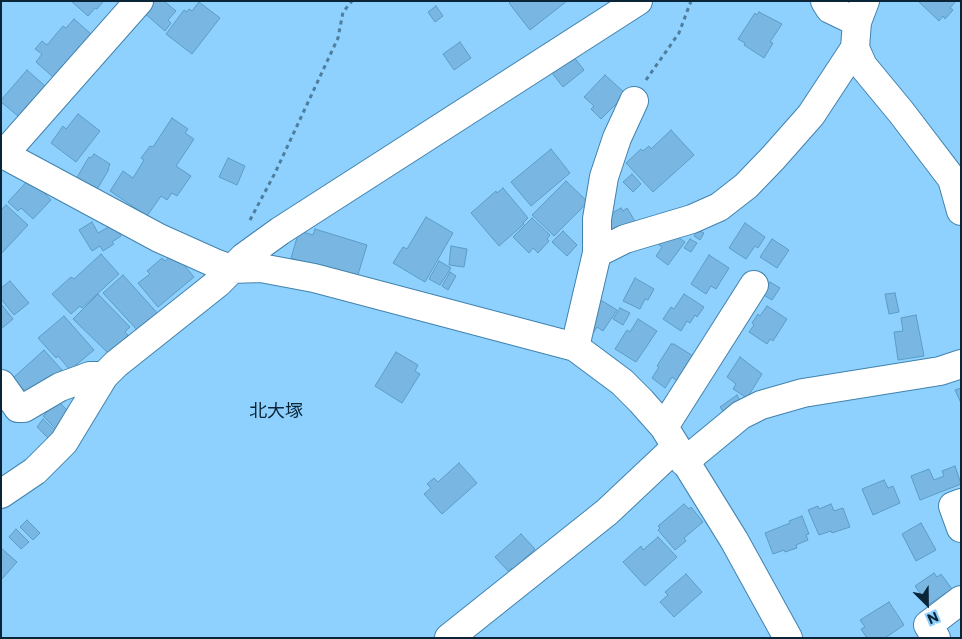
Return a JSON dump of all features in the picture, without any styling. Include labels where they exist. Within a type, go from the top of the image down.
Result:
[{"type":"street","points":[[139,1],[3,153],[159,238],[217,264],[238,263],[314,278],[575,347],[622,382],[642,400],[675,446],[734,540],[788,638]]},
{"type":"street","points":[[1,494],[36,471],[64,442],[104,376],[116,364],[203,295],[238,263],[280,230],[638,1]]},
{"type":"street","points":[[825,1],[830,9],[859,24]]},
{"type":"street","points":[[597,253],[625,239],[692,219],[719,208],[746,186],[811,115],[859,24]]},
{"type":"street","points":[[859,24],[863,66],[952,179],[961,211]]},
{"type":"street","points":[[575,347],[597,253],[597,219],[604,177],[617,138],[634,101]]},
{"type":"street","points":[[675,446],[754,285]]},
{"type":"street","points":[[449,638],[607,512],[675,446],[761,405],[803,394],[940,371],[961,364]]},
{"type":"street","points":[[1,384],[18,408],[24,408],[60,387],[90,376],[104,376]]},
{"type":"street","points":[[961,503],[953,506],[961,528]]},
{"type":"street","points":[[936,638],[928,625],[961,600]]},
{"type":"path","points":[[238,263],[247,225],[275,173],[338,38],[343,12],[352,1]]},
{"type":"path","points":[[634,101],[679,32],[691,1]]},
{"type":"building","points":[[71,1],[103,1],[103,2],[88,16]]},
{"type":"building","points":[[150,1],[164,1],[176,11],[168,20],[171,23],[165,31],[142,11]]},
{"type":"building","points":[[511,1],[567,1],[530,30],[509,3]]},
{"type":"building","points":[[918,1],[956,1],[950,8],[953,10],[945,19],[943,16],[939,21]]},
{"type":"building","points":[[199,2],[220,18],[192,54],[166,34],[184,10],[187,12],[189,9],[192,11]]},
{"type":"building","points":[[436,6],[443,16],[435,22],[428,12]]},
{"type":"building","points":[[759,12],[782,24],[770,42],[773,43],[764,58],[738,39],[755,13],[757,15]]},
{"type":"building","points":[[74,19],[91,34],[53,77],[36,62],[42,54],[35,49],[42,41],[47,45],[63,26],[66,28]]},
{"type":"building","points":[[460,42],[471,58],[454,70],[443,54]]},
{"type":"building","points":[[573,56],[584,70],[563,87],[552,73]]},
{"type":"building","points":[[27,70],[45,86],[18,116],[1,100]]},
{"type":"building","points":[[605,75],[626,94],[601,119],[591,109],[594,106],[584,97]]},
{"type":"building","points":[[78,114],[100,131],[76,162],[51,143],[63,126],[66,129]]},
{"type":"building","points":[[172,118],[188,129],[185,133],[194,139],[176,166],[191,176],[177,196],[172,193],[167,200],[161,196],[147,216],[110,191],[123,171],[133,178],[144,160],[141,158],[150,146],[153,147]]},
{"type":"building","points":[[671,130],[694,155],[653,192],[626,163],[641,149],[643,151],[649,146],[651,149]]},
{"type":"building","points":[[551,149],[570,173],[531,206],[511,182]]},
{"type":"building","points":[[94,154],[110,164],[96,191],[76,179],[89,157],[91,158]]},
{"type":"building","points":[[228,158],[245,166],[237,185],[219,177]]},
{"type":"building","points":[[632,174],[641,184],[633,192],[623,182]]},
{"type":"building","points":[[30,178],[51,200],[33,219],[21,208],[18,211],[8,202]]},
{"type":"building","points":[[566,181],[588,202],[554,236],[532,215]]},
{"type":"building","points":[[503,188],[528,218],[524,224],[499,246],[471,213],[496,191],[497,193]]},
{"type":"building","points":[[6,205],[28,225],[1,254],[1,210]]},
{"type":"building","points":[[621,208],[623,211],[627,208],[636,223],[614,236],[603,218]]},
{"type":"building","points":[[426,217],[453,233],[425,282],[393,263],[403,247],[407,249]]},
{"type":"building","points":[[532,218],[550,235],[547,239],[549,241],[538,253],[533,248],[529,253],[513,237]]},
{"type":"building","points":[[92,222],[98,233],[114,224],[121,236],[112,242],[114,244],[103,251],[100,246],[92,251],[79,230]]},
{"type":"building","points":[[745,223],[765,237],[758,248],[755,246],[746,259],[729,248]]},
{"type":"building","points":[[315,229],[367,245],[357,278],[291,258],[299,231],[313,235]]},
{"type":"building","points":[[698,230],[704,233],[700,240],[694,236]]},
{"type":"building","points":[[563,231],[577,245],[567,256],[552,242]]},
{"type":"building","points":[[672,233],[685,242],[668,265],[656,256],[662,247],[659,245],[664,238]]},
{"type":"building","points":[[690,239],[697,243],[691,252],[684,248]]},
{"type":"building","points":[[772,239],[789,250],[777,268],[760,257]]},
{"type":"building","points":[[451,246],[467,249],[464,267],[449,265]]},
{"type":"building","points":[[174,253],[194,277],[158,307],[138,283],[150,274],[147,271],[162,258],[165,261]]},
{"type":"building","points":[[101,254],[119,274],[82,308],[80,306],[71,314],[52,294],[71,277],[74,279]]},
{"type":"building","points":[[709,255],[729,268],[716,289],[711,286],[706,294],[691,284]]},
{"type":"building","points":[[439,261],[451,268],[440,285],[429,279]]},
{"type":"building","points":[[450,272],[456,276],[448,290],[442,286]]},
{"type":"building","points":[[123,275],[159,315],[139,332],[103,293]]},
{"type":"building","points":[[635,278],[654,289],[648,300],[645,299],[640,309],[623,301]]},
{"type":"building","points":[[10,281],[29,303],[14,315],[1,299],[1,288]]},
{"type":"building","points":[[770,282],[780,288],[772,300],[762,294]]},
{"type":"building","points":[[895,293],[899,312],[889,314],[885,294]]},
{"type":"building","points":[[98,294],[130,327],[125,332],[128,335],[109,354],[73,319]]},
{"type":"building","points":[[684,294],[704,307],[697,317],[695,315],[690,323],[687,321],[681,331],[663,319],[671,307],[674,309]]},
{"type":"building","points":[[599,299],[617,310],[603,331],[597,327],[592,335],[582,328]]},
{"type":"building","points":[[1,304],[13,319],[1,329]]},
{"type":"building","points":[[767,306],[787,319],[773,341],[770,339],[767,344],[749,332],[758,314],[760,316]]},
{"type":"building","points":[[620,308],[630,313],[623,325],[613,319]]},
{"type":"building","points":[[916,315],[924,356],[898,360],[894,332],[903,331],[901,318]]},
{"type":"building","points":[[64,316],[94,350],[70,370],[38,338]]},
{"type":"building","points":[[638,319],[657,331],[636,362],[615,349],[627,330],[630,332]]},
{"type":"building","points":[[671,344],[693,356],[677,381],[672,377],[665,388],[652,378]]},
{"type":"building","points":[[44,350],[62,370],[31,398],[13,378]]},
{"type":"building","points":[[396,352],[418,365],[415,371],[420,374],[402,403],[375,386]]},
{"type":"building","points":[[740,357],[762,374],[747,398],[733,389],[736,384],[727,377]]},
{"type":"building","points":[[961,388],[961,403],[955,390]]},
{"type":"building","points":[[737,395],[743,405],[727,417],[720,407]]},
{"type":"building","points":[[58,401],[71,417],[58,431],[43,416]]},
{"type":"building","points":[[43,419],[58,433],[51,441],[37,427]]},
{"type":"building","points":[[459,463],[477,483],[442,514],[424,494],[431,488],[427,484],[434,478],[438,482]]},
{"type":"building","points":[[955,466],[961,484],[920,500],[911,476],[929,469],[934,480],[944,476],[942,471]]},
{"type":"building","points":[[884,480],[888,488],[893,486],[900,503],[873,515],[862,489]]},
{"type":"building","points":[[684,504],[689,509],[691,507],[703,522],[684,538],[686,541],[675,550],[658,530],[660,528],[658,526]]},
{"type":"building","points":[[831,504],[834,511],[843,508],[850,527],[819,535],[808,510],[818,506],[819,509]]},
{"type":"building","points":[[802,516],[809,534],[806,535],[808,540],[796,545],[797,548],[773,554],[765,533]]},
{"type":"building","points":[[27,520],[40,533],[33,540],[20,527]]},
{"type":"building","points":[[921,523],[936,550],[916,561],[902,534]]},
{"type":"building","points":[[16,529],[29,542],[21,549],[9,537]]},
{"type":"building","points":[[521,534],[535,549],[524,559],[527,563],[516,573],[512,568],[508,571],[495,557]]},
{"type":"building","points":[[658,537],[677,557],[645,586],[623,562],[641,546],[643,550]]},
{"type":"building","points":[[1,548],[17,562],[1,580]]},
{"type":"building","points":[[934,573],[937,577],[941,574],[952,589],[928,605],[915,586]]},
{"type":"building","points":[[686,574],[702,592],[674,617],[660,602],[668,595],[665,592]]},
{"type":"building","points":[[889,602],[904,625],[885,638],[867,638],[861,629],[865,627],[860,620]]},
{"type":"district","name":"北大塚","points":[[276,411]]}]
